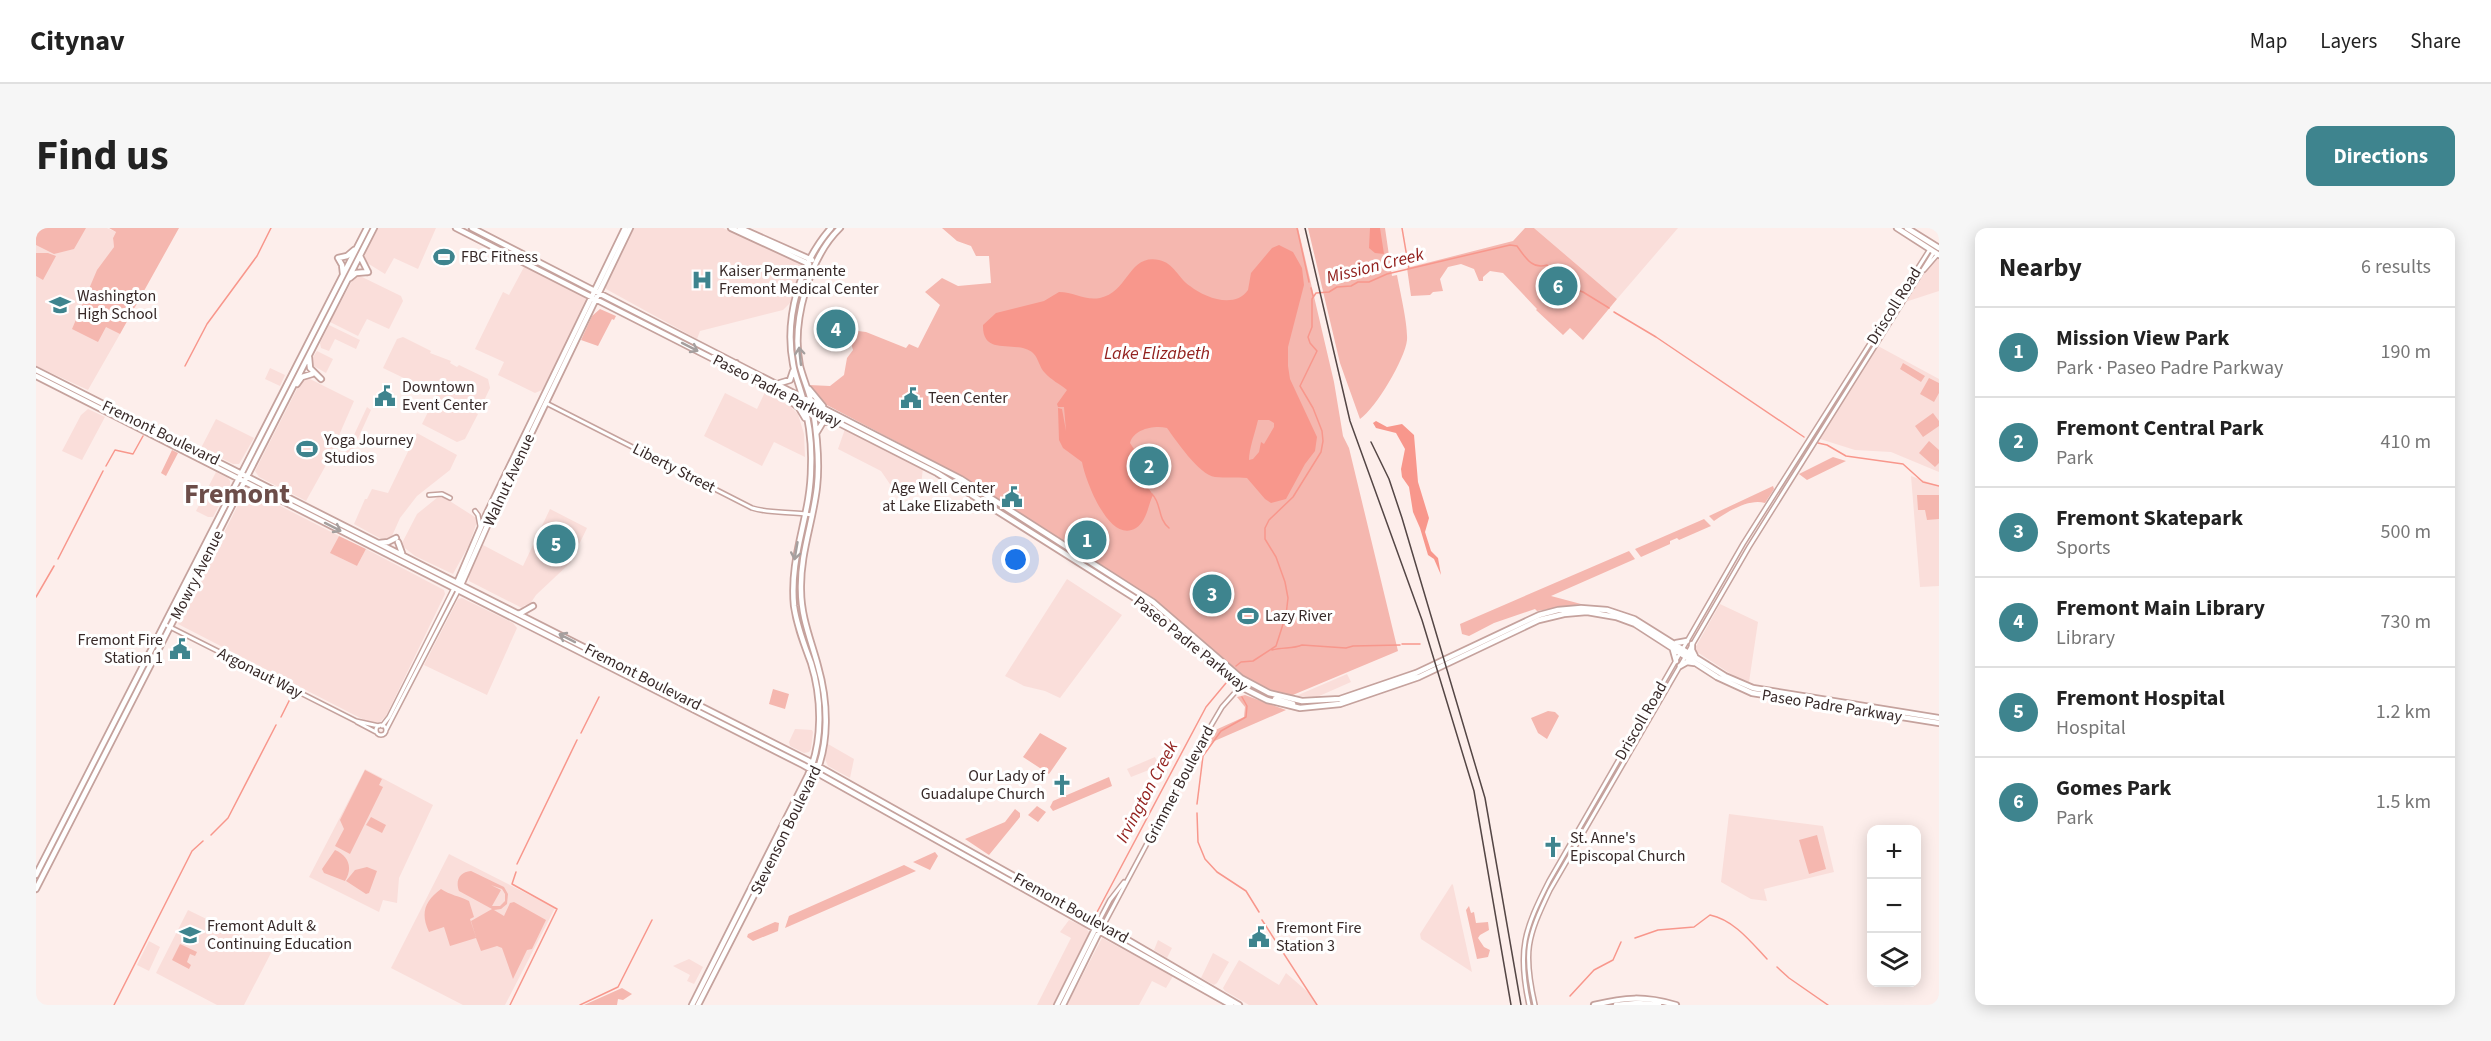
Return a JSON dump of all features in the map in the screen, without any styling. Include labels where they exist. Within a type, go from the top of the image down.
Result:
[{"type":"main road","name":"Mowry Avenue","points":[[36,875],[367,228]]},
{"type":"main road","name":"Mowry Avenue","points":[[36,889],[374,228]]},
{"type":"main road","name":"Paseo Padre Parkway","points":[[456,228],[952,482],[1149,607],[1239,686],[1267,700],[1285,705],[1316,708],[1341,704],[1419,677],[1535,622],[1567,613],[1604,614],[1635,624],[1672,645]]},
{"type":"main road","name":"Paseo Padre Parkway","points":[[472,228],[961,479],[1165,611],[1241,678],[1259,689],[1281,697],[1302,701],[1329,701],[1362,693],[1406,677],[1536,616],[1555,610],[1587,608],[1615,612],[1637,620],[1717,677],[1752,693],[1939,723]]},
{"type":"main road","name":"Walnut Avenue","points":[[597,292],[625,228]]},
{"type":"main road","name":"Walnut Avenue","points":[[457,586],[594,298],[630,228]]},
{"type":"main road","points":[[731,228],[796,255],[815,251]]},
{"type":"main road","points":[[740,228],[816,264]]},
{"type":"main road","name":"Stevenson Boulevard","points":[[692,1005],[813,763],[819,728],[818,695],[813,669],[797,623],[793,593],[795,553],[805,514],[812,468],[805,405],[793,365],[791,332],[797,292],[805,270],[831,228]]},
{"type":"main road","name":"Stevenson Boulevard","points":[[698,1005],[817,772],[825,734],[820,673],[805,626],[801,592],[803,554],[812,515],[818,465],[813,409],[800,365],[799,333],[805,292],[816,264],[830,239],[840,228]]},
{"type":"main road","points":[[1897,228],[1936,251]]},
{"type":"main road","points":[[1907,228],[1936,251]]},
{"type":"main road","points":[[343,274],[338,258],[347,256],[355,250]]},
{"type":"main road","points":[[348,279],[356,273],[368,272],[360,255]]},
{"type":"main road","points":[[796,255],[805,270]]},
{"type":"main road","points":[[326,321],[329,302]]},
{"type":"main road","points":[[309,354],[310,368],[321,379]]},
{"type":"main road","points":[[706,355],[711,354],[730,364],[736,363]]},
{"type":"main road","points":[[733,369],[739,367],[763,380],[783,383],[789,381],[792,376],[793,365]]},
{"type":"main road","name":"Fremont Boulevard","points":[[36,373],[61,383],[247,476],[378,542],[457,586],[519,614],[819,766],[906,819]]},
{"type":"main road","name":"Fremont Boulevard","points":[[36,373],[238,479],[457,586],[817,772],[906,819],[1239,1005]]},
{"type":"main road","points":[[291,391],[302,377],[312,374]]},
{"type":"main road","points":[[806,383],[827,410]]},
{"type":"main road","points":[[772,389],[799,408],[810,435]]},
{"type":"main road","name":"Walnut Avenue","points":[[457,586],[480,528],[544,402]]},
{"type":"main road","points":[[816,434],[820,424],[825,421],[846,426]]},
{"type":"main road","points":[[378,542],[397,540],[404,556]]},
{"type":"main road","points":[[519,614],[533,606]]},
{"type":"main road","points":[[1535,622],[1555,610]]},
{"type":"main road","points":[[1690,643],[1696,661],[1678,663],[1672,645],[1690,643]]},
{"type":"main road","name":"Paseo Padre Parkway","points":[[1696,661],[1753,688],[1939,718]]},
{"type":"main road","points":[[1239,686],[1244,685],[1272,699],[1292,704],[1316,705],[1329,701]]},
{"type":"main road","name":"Fremont Boulevard","points":[[1099,927],[1231,1005]]},
{"type":"main road","name":"Grimmer Boulevard","points":[[1057,1005],[1099,927]]},
{"type":"main road","name":"Grimmer Boulevard","points":[[1063,1005],[1099,927]]},
{"type":"main road","points":[[1594,1005],[1631,997],[1677,1005]]},
{"type":"main road","points":[[1616,1005],[1633,1003],[1659,1005]]},
{"type":"street","name":"Driscoll Road","points":[[1529,1005],[1522,953],[1529,923],[1552,877],[1678,663],[1793,475],[1936,251]]},
{"type":"street","name":"Driscoll Road","points":[[1690,643],[1745,540],[1936,251]]},
{"type":"street","name":"Liberty Street","points":[[544,402],[752,508],[764,512],[792,511],[812,515]]},
{"type":"street","points":[[429,495],[442,494],[450,498]]},
{"type":"street","points":[[475,511],[480,519],[480,528]]},
{"type":"street","name":"Walnut Avenue","points":[[376,732],[389,717],[457,586]]},
{"type":"street","name":"Walnut Avenue","points":[[386,730],[457,586]]},
{"type":"street","name":"Argonaut Way","points":[[164,624],[356,721],[380,726]]},
{"type":"street","name":"Driscoll Road","points":[[1535,1005],[1528,958],[1529,938],[1533,924],[1678,663]]},
{"type":"street","name":"Grimmer Boulevard","points":[[1099,927],[1199,746],[1239,686],[1241,678]]},
{"type":"street","points":[[401,701],[404,688]]},
{"type":"street","name":"Argonaut Way","points":[[356,721],[359,725],[376,732]]},
{"type":"street","points":[[376,732],[382,735],[386,730],[380,726]]},
{"type":"shaded area","name":"Washington High School","points":[[36,228],[107,228],[116,232],[113,238],[114,247],[96,274],[81,312],[120,334],[88,390],[36,366]]},
{"type":"shaded area","points":[[38,228],[86,228],[74,249],[54,254],[36,245]]},
{"type":"shaded area","points":[[109,228],[179,228],[120,334],[106,327],[98,342],[72,329],[97,270],[114,247],[113,238],[116,232]]},
{"type":"shaded area","points":[[378,228],[436,228],[418,269],[394,258],[385,274],[364,261],[365,253]]},
{"type":"shaded area","name":"Kaiser Permanente Fremont Medical Center","points":[[634,228],[723,228],[801,264],[790,303],[783,310],[700,331],[697,339],[606,289],[606,284]]},
{"type":"shaded area","points":[[942,228],[1298,228],[1334,382],[1343,436],[1349,448],[1398,651],[1288,697],[1250,681],[1162,606],[954,472],[823,403],[809,385],[830,386],[844,375],[847,358],[853,350],[849,337],[858,331],[866,332],[906,348],[909,344],[918,348],[940,305],[925,292],[942,278],[958,286],[991,283],[989,256],[976,256],[971,246],[957,241]]},
{"type":"shaded area","points":[[1308,228],[1385,228],[1392,276],[1397,275],[1402,299],[1407,340],[1401,359],[1389,383],[1374,405],[1360,419],[1340,363]]},
{"type":"shaded area","points":[[1525,228],[1534,228],[1617,299],[1583,340],[1570,328],[1563,335],[1536,310],[1503,273],[1490,271],[1483,277],[1483,281],[1479,281],[1474,269],[1461,264],[1448,267],[1440,279],[1443,291],[1433,292],[1430,295],[1411,296],[1407,268],[1513,241]]},
{"type":"shaded area","points":[[1534,228],[1678,228],[1617,299]]},
{"type":"shaded area","points":[[1934,252],[1939,255],[1939,291],[1902,303]]},
{"type":"shaded area","points":[[36,253],[56,256],[43,280],[36,276]]},
{"type":"shaded area","points":[[524,267],[586,296],[588,300],[542,390],[535,393],[498,375],[504,362],[475,349],[503,292],[509,295]]},
{"type":"shaded area","points":[[358,275],[401,296],[403,301],[389,329],[367,319],[358,336],[330,322],[353,279]]},
{"type":"shaded area","points":[[600,309],[616,316],[614,320],[612,319],[598,346],[581,340],[592,316]]},
{"type":"shaded area","points":[[329,325],[360,340],[356,349],[335,339],[329,351],[321,348],[320,343]]},
{"type":"shaded area","points":[[403,337],[431,351],[430,353],[451,361],[450,363],[457,367],[459,365],[488,379],[490,388],[481,407],[479,406],[476,413],[478,414],[465,439],[457,442],[422,424],[437,394],[383,368],[397,339]]},
{"type":"shaded area","points":[[1878,346],[1939,379],[1939,472],[1891,452],[1855,450],[1820,439],[1824,432],[1823,427]]},
{"type":"shaded area","points":[[317,351],[333,359],[326,373],[312,365],[311,360]]},
{"type":"shaded area","points":[[1903,363],[1925,376],[1921,382],[1900,369]]},
{"type":"shaded area","points":[[270,368],[285,375],[280,386],[265,379]]},
{"type":"shaded area","points":[[308,378],[354,401],[326,465],[306,501],[259,477],[255,471],[300,383]]},
{"type":"shaded area","points":[[1929,378],[1939,383],[1939,393],[1934,402],[1920,394]]},
{"type":"shaded area","points":[[765,392],[790,406],[798,414],[804,434],[805,457],[774,442],[762,466],[704,436],[725,393],[757,409]]},
{"type":"shaded area","points":[[367,407],[371,410],[345,467],[340,465]]},
{"type":"shaded area","points":[[88,409],[105,417],[82,460],[62,451],[81,415]]},
{"type":"shaded area","points":[[1933,413],[1939,421],[1939,426],[1923,437],[1915,426]]},
{"type":"shaded area","points":[[216,419],[254,438],[239,464],[233,464],[201,448]]},
{"type":"shaded area","points":[[845,429],[923,468],[920,494],[896,493],[881,471],[838,449]]},
{"type":"shaded area","points":[[417,433],[457,455],[450,470],[417,496],[400,518],[392,536],[383,540],[354,524],[372,489],[388,493]]},
{"type":"shaded area","points":[[1929,441],[1939,450],[1939,463],[1935,467],[1919,453]]},
{"type":"shaded area","points":[[172,450],[178,453],[166,476],[161,473]]},
{"type":"shaded area","points":[[1833,457],[1846,461],[1807,480],[1799,474]]},
{"type":"shaded area","points":[[216,472],[228,478],[230,485],[213,517],[208,517],[196,511]]},
{"type":"shaded area","points":[[1911,476],[1939,486],[1939,586],[1920,587]]},
{"type":"shaded area","points":[[1773,486],[1774,489],[1765,503],[1745,504],[1714,521],[1709,516]]},
{"type":"shaded area","points":[[249,490],[339,536],[331,553],[357,566],[366,549],[444,590],[445,594],[386,716],[380,722],[370,723],[178,624],[244,493]]},
{"type":"shaded area","points":[[1917,495],[1939,495],[1939,519],[1927,520],[1925,510],[1918,510]]},
{"type":"shaded area","points":[[438,497],[445,498],[478,519],[469,545],[453,574],[415,556],[401,545],[417,514]]},
{"type":"shaded area","points":[[550,509],[587,528],[570,563],[536,595],[528,607],[525,605],[522,608],[469,581],[469,576],[483,545],[523,566]]},
{"type":"shaded area","points":[[1704,519],[1711,526],[1679,540],[1677,538],[1670,541],[1670,544],[1641,557],[1635,549]]},
{"type":"shaded area","points":[[339,536],[366,549],[357,566],[330,553]]},
{"type":"shaded area","points":[[1629,551],[1635,559],[1551,596],[1581,604],[1537,611],[1535,609],[1494,623],[1469,636],[1462,634],[1460,624]]},
{"type":"shaded area","points":[[1067,579],[1122,615],[1060,698],[1045,691],[1024,686],[1005,676]]},
{"type":"shaded area","points":[[462,598],[513,623],[517,628],[487,695],[424,665],[458,599]]},
{"type":"shaded area","points":[[1720,604],[1758,622],[1749,682],[1737,678],[1694,650]]},
{"type":"shaded area","points":[[1347,674],[1351,682],[1317,697],[1296,696]]},
{"type":"shaded area","points":[[773,689],[789,694],[785,709],[769,704]]},
{"type":"shaded area","points":[[1245,695],[1286,710],[1203,746],[1211,732],[1244,717],[1245,707],[1237,697]]},
{"type":"shaded area","points":[[1548,711],[1555,712],[1559,716],[1547,739],[1538,733],[1531,718]]},
{"type":"shaded area","points":[[795,729],[812,730],[809,752],[804,753],[790,746],[789,742]]},
{"type":"shaded area","points":[[1040,733],[1067,748],[1049,774],[1023,757]]},
{"type":"shaded area","points":[[828,744],[854,759],[850,778],[828,766],[825,759]]},
{"type":"shaded area","points":[[1155,757],[1159,766],[1131,777],[1127,769]]},
{"type":"shaded area","points":[[365,769],[433,805],[399,878],[397,903],[383,900],[379,912],[309,877]]},
{"type":"shaded area","points":[[365,770],[382,779],[379,785],[383,787],[350,854],[335,846],[344,829],[340,820]]},
{"type":"shaded area","points":[[1109,777],[1112,786],[1053,811],[1050,807],[1053,801]]},
{"type":"shaded area","points":[[1037,806],[1046,812],[1038,822],[1028,815]]},
{"type":"shaded area","points":[[1015,809],[1020,813],[1020,817],[989,855],[965,839],[1005,822]]},
{"type":"shaded area","points":[[1729,814],[1823,826],[1834,872],[1764,889],[1767,901],[1751,899],[1721,882]]},
{"type":"shaded area","points":[[371,817],[386,825],[382,833],[366,825]]},
{"type":"shaded area","points":[[1817,835],[1826,869],[1809,874],[1799,840]]},
{"type":"shaded area","points":[[335,850],[344,856],[348,863],[349,872],[345,881],[324,873],[322,869]]},
{"type":"shaded area","points":[[935,852],[938,856],[930,870],[913,862]]},
{"type":"shaded area","points":[[449,854],[555,908],[505,1005],[463,1005],[391,968]]},
{"type":"shaded area","points":[[904,865],[916,871],[785,928],[789,916]]},
{"type":"shaded area","points":[[367,867],[377,871],[369,893],[366,894],[346,881],[355,870]]},
{"type":"shaded area","points":[[471,871],[504,887],[508,894],[507,904],[501,909],[494,910],[504,916],[510,903],[514,902],[546,920],[532,949],[527,950],[513,979],[502,948],[497,946],[481,951],[476,938],[450,946],[444,927],[429,932],[425,919],[426,908],[431,898],[441,889],[469,901],[474,917],[470,919],[476,937],[471,921],[492,909],[459,891],[458,880]],"holes":[[[491,885],[502,889],[505,901],[500,906],[492,906],[501,890]]]},
{"type":"shaded area","points":[[1452,884],[1472,972],[1421,939],[1420,934]]},
{"type":"shaded area","points":[[1469,906],[1471,913],[1474,912],[1476,923],[1488,922],[1489,930],[1478,938],[1484,947],[1490,950],[1488,957],[1477,959],[1466,910]]},
{"type":"shaded area","points":[[188,910],[272,951],[244,1005],[217,1005],[156,973]]},
{"type":"shaded area","points":[[1069,920],[1085,927],[1089,932],[1088,936],[1053,1005],[1037,1005],[1071,938],[1060,932]]},
{"type":"shaded area","points":[[775,922],[779,923],[778,931],[753,941],[747,937],[748,934]]},
{"type":"shaded area","points":[[1102,938],[1173,976],[1166,988],[1152,981],[1139,1005],[1067,1005]]},
{"type":"shaded area","points":[[1158,940],[1172,948],[1167,958],[1154,950]]},
{"type":"shaded area","points":[[149,941],[160,947],[149,971],[137,965]]},
{"type":"shaded area","points":[[180,944],[197,952],[195,956],[190,954],[187,962],[191,965],[189,969],[172,960]]},
{"type":"shaded area","points":[[1213,953],[1229,962],[1214,985],[1201,978]]},
{"type":"shaded area","points":[[689,959],[703,967],[694,984],[687,981],[690,975],[673,966]]},
{"type":"shaded area","points":[[1239,960],[1279,985],[1286,973],[1309,993],[1316,1005],[1249,1005],[1225,991],[1223,988]]},
{"type":"shaded area","points":[[622,988],[632,994],[623,1000],[618,999],[617,1005],[584,1005]]},
{"type":"water","points":[[1370,228],[1380,228],[1384,254],[1375,253],[1369,248]]},
{"type":"water","name":"Lake Elizabeth","points":[[1279,245],[1293,252],[1302,268],[1304,285],[1288,347],[1288,366],[1290,379],[1317,437],[1315,451],[1305,464],[1286,499],[1271,503],[1247,478],[1215,477],[1202,470],[1167,428],[1145,429],[1136,434],[1130,443],[1140,458],[1141,477],[1153,495],[1140,525],[1126,531],[1117,527],[1108,519],[1093,495],[1082,462],[1063,448],[1059,440],[1058,408],[1062,409],[1066,431],[1064,407],[1058,407],[1057,404],[1067,390],[1045,373],[1033,353],[1018,347],[994,345],[988,341],[984,335],[983,325],[996,313],[1044,301],[1059,292],[1100,298],[1117,289],[1134,268],[1149,260],[1159,260],[1168,264],[1186,283],[1212,298],[1236,299],[1248,290],[1251,273],[1272,248]],"holes":[[[1258,420],[1269,420],[1274,423],[1274,427],[1264,444],[1261,442],[1259,452],[1249,460]]]},
{"type":"water","points":[[1376,421],[1387,427],[1402,424],[1414,435],[1418,482],[1429,518],[1425,532],[1431,551],[1438,558],[1441,575],[1434,559],[1428,555],[1413,512],[1409,487],[1402,477],[1401,469],[1405,449],[1396,433],[1376,428],[1373,423]]},
{"type":"waterway","points":[[185,366],[207,324],[257,256],[271,228]]},
{"type":"waterway","points":[[1297,228],[1309,282]]},
{"type":"waterway","points":[[1402,228],[1409,269]]},
{"type":"waterway","name":"Mission Creek","points":[[1236,666],[1241,662],[1253,661],[1276,646],[1286,615],[1288,598],[1276,557],[1265,539],[1265,528],[1269,520],[1293,497],[1321,452],[1322,431],[1313,408],[1300,386],[1317,351],[1308,337],[1312,327],[1312,299],[1316,293],[1329,292],[1337,287],[1369,282],[1387,274],[1510,245],[1517,246],[1533,264],[1547,265],[1550,269],[1559,271],[1565,286],[1583,292],[1609,308]]},
{"type":"waterway","points":[[1311,288],[1313,296]]},
{"type":"waterway","name":"Mission Creek","points":[[1614,312],[1656,337],[1804,437]]},
{"type":"waterway","points":[[106,466],[115,450],[133,454],[143,436]]},
{"type":"waterway","name":"Mission Creek","points":[[1818,443],[1827,445],[1846,456],[1903,464],[1923,482],[1939,486]]},
{"type":"waterway","points":[[58,559],[103,471]]},
{"type":"waterway","points":[[1152,494],[1169,528]]},
{"type":"waterway","points":[[36,597],[54,566]]},
{"type":"waterway","points":[[1402,644],[1420,644]]},
{"type":"waterway","points":[[1272,650],[1302,645],[1346,648],[1400,645]]},
{"type":"waterway","name":"Irvington Creek","points":[[1095,916],[1206,707],[1226,683]]},
{"type":"waterway","points":[[281,717],[292,695]]},
{"type":"waterway","points":[[581,733],[599,697]]},
{"type":"waterway","points":[[1197,804],[1203,756],[1221,731],[1246,717],[1247,706],[1242,697]]},
{"type":"waterway","points":[[211,835],[228,818],[276,725]]},
{"type":"waterway","points":[[517,864],[577,740]]},
{"type":"waterway","points":[[1197,813],[1198,842],[1205,859],[1217,872],[1246,891],[1259,912]]},
{"type":"waterway","points":[[114,1005],[192,851],[203,841]]},
{"type":"waterway","points":[[510,1005],[557,909],[512,884],[516,872]]},
{"type":"waterway","points":[[1635,938],[1658,930],[1694,927],[1710,915],[1734,927],[1767,959]]},
{"type":"waterway","points":[[580,1005],[618,987],[652,920]]},
{"type":"waterway","points":[[1262,920],[1317,1005]]},
{"type":"waterway","points":[[1570,996],[1594,970],[1613,960],[1621,942]]},
{"type":"waterway","points":[[1777,967],[1828,1005]]},
{"type":"railway","points":[[1305,228],[1350,421],[1422,620],[1474,791],[1511,1005]]},
{"type":"railway","points":[[1371,442],[1389,479],[1402,518],[1485,798],[1521,1005]]},
{"type":"place","name":"FBC Fitness","points":[[444,257]]},
{"type":"place","name":"Kaiser Permanente Fremont Medical Center","points":[[702,280]]},
{"type":"place","name":"Gomes Park","points":[[1558,286]]},
{"type":"place","name":"Washington High School","points":[[60,305]]},
{"type":"place","name":"Fremont Main Library","points":[[836,329]]},
{"type":"place","name":"Downtown Event Center","points":[[385,396]]},
{"type":"place","name":"Teen Center","points":[[911,398]]},
{"type":"place","name":"Yoga Journey Studios","points":[[307,449]]},
{"type":"place","name":"Fremont Central Park","points":[[1149,466]]},
{"type":"place","name":"Age Well Center at Lake Elizabeth","points":[[1012,497]]},
{"type":"place","name":"Mission View Park","points":[[1087,540]]},
{"type":"place","name":"Fremont Hospital","points":[[556,544]]},
{"type":"place","name":"Fremont Skatepark","points":[[1212,594]]},
{"type":"place","name":"Lazy River","points":[[1248,616]]},
{"type":"place","name":"Fremont Fire Station 1","points":[[180,649]]},
{"type":"place","name":"Our Lady of Guadalupe Church","points":[[1062,785]]},
{"type":"place","name":"St. Anne's Episcopal Church","points":[[1553,847]]},
{"type":"place","name":"Fremont Adult & Continuing Education","points":[[190,935]]},
{"type":"place","name":"Fremont Fire Station 3","points":[[1259,937]]},
{"type":"district","name":"Fremont","points":[[237,494]]}]
